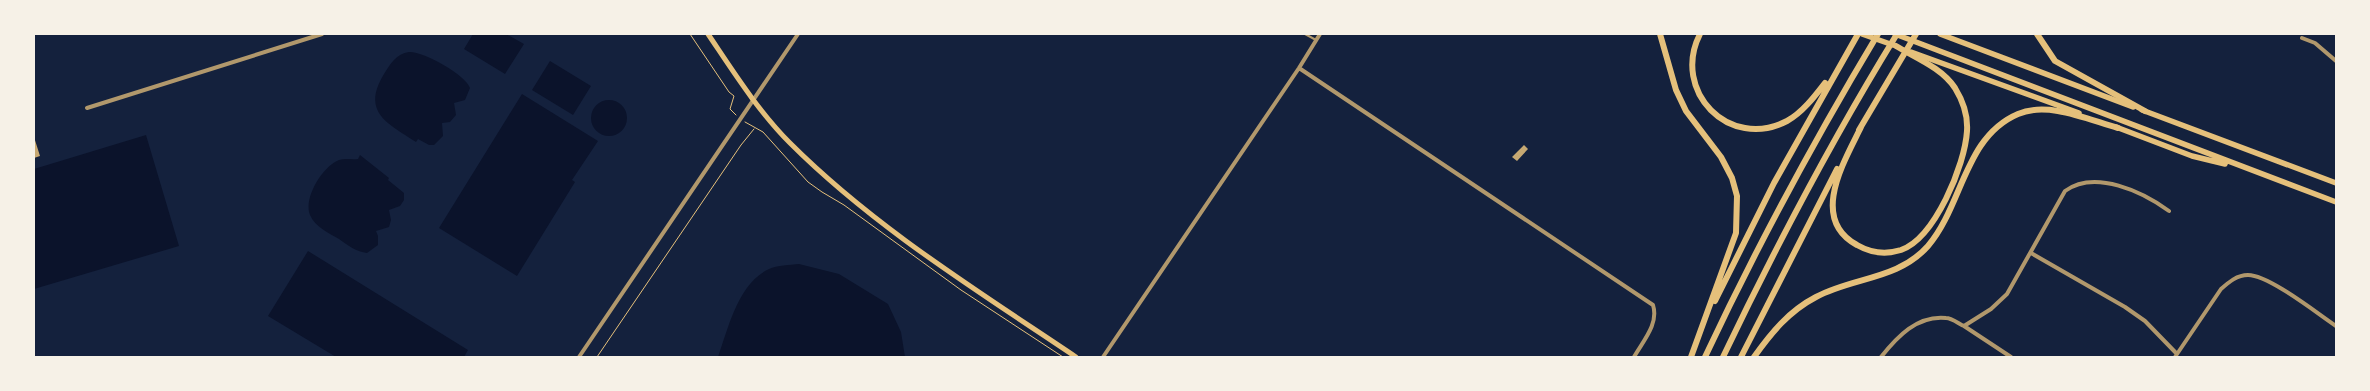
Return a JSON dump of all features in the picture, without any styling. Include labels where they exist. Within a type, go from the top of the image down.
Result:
[{"type":"highway","points":[[1660,34],[1676,90],[1686,111],[1721,157],[1732,178],[1737,196],[1736,233],[1691,357]]},
{"type":"highway","points":[[1700,34],[1694,46],[1691,63],[1693,81],[1700,98],[1712,112],[1729,124],[1748,129],[1767,128],[1788,120],[1816,95],[1845,56]]},
{"type":"highway","points":[[1706,318],[1774,183],[1858,34]]},
{"type":"highway","points":[[1862,34],[2192,156],[2248,170]]},
{"type":"highway","points":[[1706,357],[1770,226],[1878,34]]},
{"type":"highway","points":[[1723,357],[1785,231],[1896,34],[2336,202]]},
{"type":"highway","points":[[1741,357],[1821,197],[1916,34]]},
{"type":"highway","points":[[1940,34],[2336,183]]},
{"type":"highway","points":[[2036,34],[2055,61],[2145,111]]},
{"type":"highway","points":[[1861,127],[1838,175],[1832,194],[1832,212],[1837,227],[1849,241],[1865,250],[1883,253],[1901,250],[1917,241],[1932,225],[1963,154],[1967,130],[1965,108],[1954,87],[1942,73],[1896,46]]},
{"type":"highway","points":[[1754,357],[1772,332],[1795,310],[1817,296],[1875,278],[1912,262],[1928,245],[1942,225],[1978,150],[1990,134],[2004,121],[2020,113],[2042,110],[2066,114],[2118,128]]},
{"type":"main road","points":[[708,34],[754,100],[790,143],[838,186],[894,231],[957,277],[1076,357]]},
{"type":"street","points":[[87,108],[322,34]]},
{"type":"street","points":[[579,357],[798,34]]},
{"type":"street","points":[[1103,357],[1299,68],[1320,34]]},
{"type":"street","points":[[2302,38],[2315,42],[2336,61]]},
{"type":"street","points":[[1299,68],[1654,306],[1656,314],[1654,322],[1634,357]]},
{"type":"street","points":[[1964,326],[1991,309],[2007,294],[2065,192],[2074,185],[2084,181],[2098,181],[2150,197],[2169,211]]},
{"type":"street","points":[[2031,253],[2125,307],[2145,321],[2176,356],[2221,290],[2229,282],[2246,275],[2265,279],[2336,326]]},
{"type":"street","points":[[1881,357],[1900,334],[1923,320],[1948,318],[2012,357]]},
{"type":"lane","points":[[1305,34],[1316,40]]},
{"type":"path","points":[[690,34],[729,92],[734,96],[730,109]]},
{"type":"path","points":[[598,357],[741,145],[755,129]]},
{"type":"water","points":[[473,34],[506,34],[524,44],[505,74],[464,49]]},
{"type":"water","points":[[409,52],[424,55],[443,65],[461,77],[470,88],[465,100],[454,103],[456,115],[450,122],[442,123],[443,136],[434,145],[429,145],[418,139],[416,142],[405,135],[387,122],[380,115],[376,107],[375,98],[384,74],[397,57]]},
{"type":"water","points":[[550,61],[591,86],[573,115],[532,90]]},
{"type":"water","points":[[522,94],[598,141],[572,180],[575,182],[517,276],[439,228]]},
{"type":"water","points":[[609,100],[616,101],[622,105],[626,111],[626,125],[622,131],[616,135],[609,136],[602,135],[596,131],[592,125],[591,118],[592,111],[596,105],[602,101]]},
{"type":"water","points":[[146,135],[179,246],[34,289],[34,169]]},
{"type":"water","points":[[360,155],[389,178],[388,180],[404,193],[404,200],[400,206],[389,210],[391,220],[389,227],[376,231],[378,245],[367,253],[352,248],[319,226],[312,219],[309,208],[309,200],[316,183],[327,169],[339,160],[358,159]]},
{"type":"water","points":[[308,251],[468,350],[464,357],[336,357],[268,316]]},
{"type":"water","points":[[799,264],[839,274],[888,304],[901,332],[905,357],[718,357],[730,321],[749,285],[769,269]]},
{"type":"building","points":[[34,137],[40,156],[34,158]]},
{"type":"building","points":[[1524,145],[1528,149],[1517,161],[1512,157]]}]
